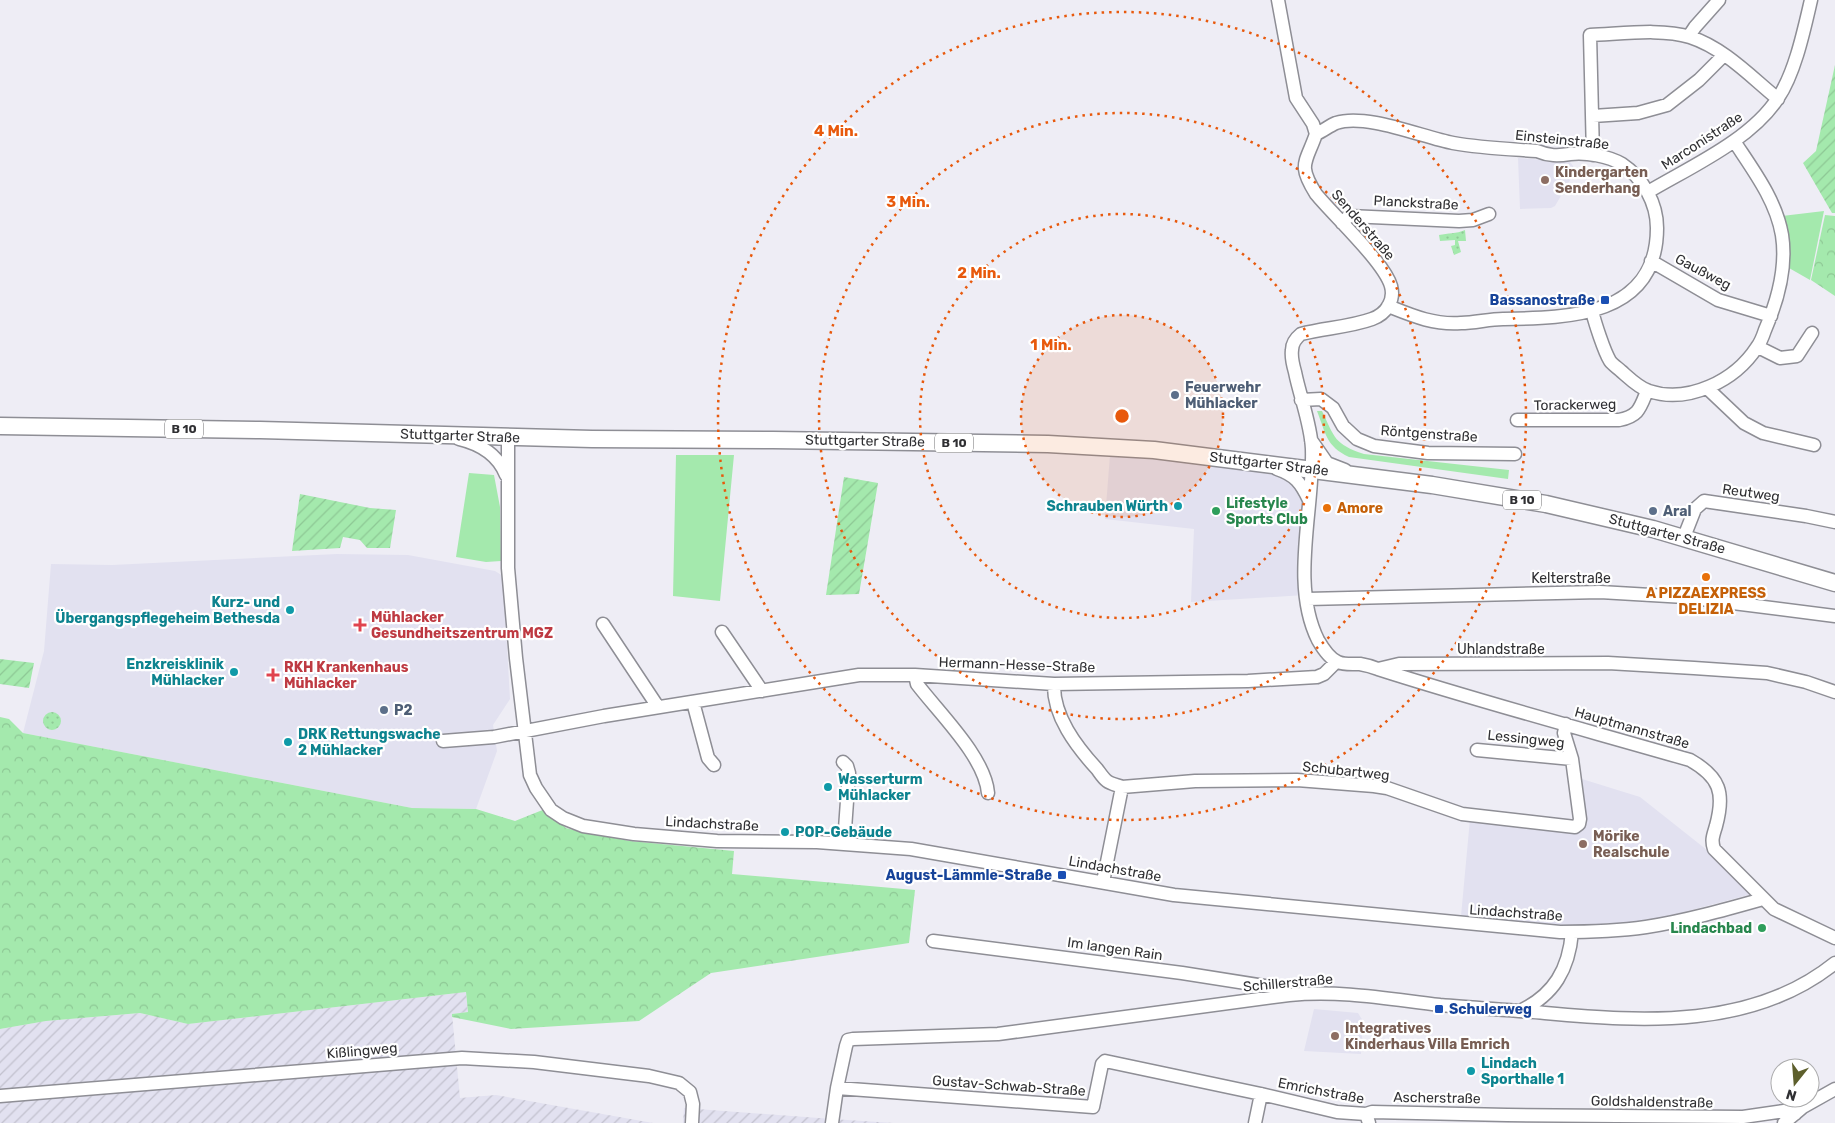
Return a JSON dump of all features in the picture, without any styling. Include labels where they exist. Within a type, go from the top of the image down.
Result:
[{"type":"main road","name":"Stuttgarter Straße","points":[[0,426],[508,437],[1089,446],[1154,450],[1432,485],[1546,504],[1624,521],[1684,537],[1835,583]]},
{"type":"street","points":[[1278,0],[1294,92],[1298,103],[1313,124],[1316,134]]},
{"type":"street","points":[[1689,36],[1719,0]]},
{"type":"street","name":"Marconistraße","points":[[1648,192],[1734,141],[1753,127],[1778,99],[1786,84],[1804,31],[1811,0]]},
{"type":"street","points":[[1593,156],[1590,35],[1656,32],[1689,36],[1724,55],[1778,99]]},
{"type":"street","points":[[1593,116],[1638,113],[1667,105],[1699,80],[1724,55]]},
{"type":"street","name":"Einsteinstraße","points":[[1316,134],[1338,123],[1374,122],[1426,137],[1482,148],[1537,151],[1545,155],[1593,156],[1609,159],[1621,164],[1633,173],[1648,192],[1657,221],[1657,240],[1651,261],[1644,277],[1628,294],[1606,307],[1592,311],[1460,324],[1430,322],[1388,306]]},
{"type":"street","name":"Senderstraße","points":[[1316,134],[1306,156],[1304,168],[1306,175],[1316,194],[1387,276],[1392,289],[1391,300],[1388,306]]},
{"type":"street","points":[[1592,311],[1610,361],[1629,379],[1647,391],[1664,394],[1684,394],[1707,388],[1744,364],[1758,347],[1771,316],[1784,262],[1782,234],[1775,209],[1734,141]]},
{"type":"street","name":"Planckstraße","points":[[1342,223],[1349,216],[1459,221],[1473,220],[1489,214]]},
{"type":"street","name":"Gaußweg","points":[[1651,261],[1718,300],[1771,316]]},
{"type":"street","points":[[1336,662],[1318,639],[1312,623],[1307,599],[1304,558],[1312,469],[1311,440],[1292,359],[1292,350],[1297,337],[1308,332],[1372,319],[1385,311],[1388,306]]},
{"type":"street","points":[[1758,347],[1780,358],[1797,356],[1812,333]]},
{"type":"street","points":[[1707,388],[1744,424],[1763,433],[1814,445]]},
{"type":"street","name":"Torackerweg","points":[[1517,420],[1619,420],[1630,418],[1638,411],[1647,391]]},
{"type":"street","name":"Röntgenstraße","points":[[1301,400],[1321,398],[1333,408],[1343,426],[1357,439],[1374,446],[1428,452],[1515,454]]},
{"type":"street","points":[[435,435],[466,441],[489,452],[502,466],[508,482]]},
{"type":"street","points":[[508,437],[508,568],[525,730]]},
{"type":"street","points":[[1311,440],[1328,463],[1358,475]]},
{"type":"street","points":[[1255,462],[1292,476],[1301,484],[1309,500]]},
{"type":"street","name":"Reutweg","points":[[1684,537],[1695,509],[1704,501],[1835,522]]},
{"type":"street","name":"Kelterstraße","points":[[1307,599],[1600,592],[1685,598],[1835,616]]},
{"type":"street","points":[[603,624],[658,707]]},
{"type":"street","points":[[722,632],[762,691]]},
{"type":"street","name":"Hermann-Hesse-Straße","points":[[443,741],[494,737],[562,723],[859,675],[915,675],[1054,684],[1248,681],[1317,677],[1324,674],[1336,662]]},
{"type":"street","name":"Uhlandstraße","points":[[1336,662],[1342,664],[1362,664],[1378,668],[1399,664],[1616,664],[1767,673],[1806,682],[1835,692]]},
{"type":"street","name":"Hauptmannstraße","points":[[1378,668],[1434,687],[1690,760],[1705,769],[1717,784],[1720,811],[1711,842],[1714,849],[1774,908],[1835,938]]},
{"type":"street","points":[[915,675],[917,684],[977,763],[985,778],[988,793]]},
{"type":"street","points":[[1054,684],[1054,697],[1062,720],[1072,738],[1084,756],[1108,782],[1122,787],[1103,882]]},
{"type":"street","points":[[693,702],[708,758],[714,765]]},
{"type":"street","name":"Hermann-Hesse-Straße","points":[[522,706],[525,712],[534,720],[562,723]]},
{"type":"street","name":"Hermann-Hesse-Straße","points":[[494,737],[514,726],[519,719],[522,706]]},
{"type":"street","points":[[528,761],[529,749],[534,737],[562,723]]},
{"type":"street","name":"Schubartweg","points":[[1122,787],[1194,781],[1297,780],[1374,786],[1387,788],[1462,814],[1575,827],[1579,824],[1580,819],[1572,759],[1564,733],[1566,724]]},
{"type":"street","name":"Lindachstraße","points":[[525,730],[530,776],[551,810],[570,822],[583,826],[634,834],[717,841],[844,843],[927,851],[1174,895],[1509,928],[1572,932],[1645,927],[1691,918],[1763,898]]},
{"type":"street","points":[[494,737],[508,736],[516,739],[521,744],[528,761]]},
{"type":"street","name":"Lessingweg","points":[[1477,750],[1572,759]]},
{"type":"street","points":[[843,762],[847,766],[849,773],[844,843]]},
{"type":"street","points":[[1519,1011],[1529,1007],[1552,989],[1562,973],[1569,952],[1572,932]]},
{"type":"street","name":"Im langen Rain","points":[[933,941],[1182,973],[1277,988],[1290,995]]},
{"type":"street","name":"Schillerstraße","points":[[832,1123],[836,1088],[846,1046],[848,1040],[853,1038],[998,1034],[1290,995],[1343,993],[1442,1005],[1614,1019],[1658,1019],[1725,1012],[1754,1005],[1800,986],[1835,963]]},
{"type":"street","name":"Kißlingweg","points":[[0,1096],[462,1058],[534,1062],[649,1076],[679,1082],[690,1092],[692,1123]]},
{"type":"street","name":"Gustav-Schwab-Straße","points":[[836,1088],[1093,1107],[1102,1064],[1105,1061],[1261,1094]]},
{"type":"street","points":[[1784,1123],[1835,1089]]},
{"type":"street","points":[[1255,1123],[1261,1094]]},
{"type":"street","name":"Emrichstraße","points":[[1261,1094],[1368,1118]]},
{"type":"street","name":"Goldshaldenstraße","points":[[1507,1119],[1743,1118],[1784,1111],[1795,1114]]},
{"type":"street","name":"Ascherstraße","points":[[1368,1118],[1372,1112],[1507,1119]]},
{"type":"shaded area","name":"Kindergarten Senderhang","points":[[1518,158],[1570,162],[1576,170],[1555,206],[1551,208],[1520,209]]},
{"type":"shaded area","points":[[1110,455],[1191,461],[1309,480],[1305,595],[1191,602],[1194,529],[1105,519]]},
{"type":"shaded area","name":"RKH Krankenhaus Mühlacker","points":[[337,554],[408,555],[495,571],[503,576],[510,699],[493,725],[497,751],[476,809],[412,808],[23,733],[44,651],[51,564],[112,565]]},
{"type":"shaded area","name":"Mörike Realschule","points":[[1582,779],[1640,797],[1712,854],[1752,894],[1669,916],[1633,922],[1558,925],[1461,916],[1470,819],[1576,833],[1583,830],[1586,824]]},
{"type":"shaded area","points":[[466,992],[468,1012],[452,1014],[460,1098],[496,1095],[653,1123],[0,1123],[0,1029],[46,1021],[140,1013],[188,1024]]},
{"type":"shaded area","name":"Integratives Kinderhaus Villa Emrich","points":[[1314,1009],[1358,1013],[1363,1021],[1361,1054],[1304,1051]]},
{"type":"shaded area","points":[[684,1108],[832,1119],[894,1123],[683,1123]]},
{"type":"green space","points":[[1835,65],[1835,213],[1832,213],[1803,163],[1816,151]]},
{"type":"green space","points":[[1824,211],[1810,280],[1789,268],[1787,235],[1782,216]]},
{"type":"green space","points":[[1825,215],[1835,216],[1835,296],[1811,280]]},
{"type":"green space","points":[[1465,230],[1466,241],[1458,241],[1461,252],[1454,255],[1451,246],[1455,245],[1455,240],[1440,241],[1439,235]]},
{"type":"green space","points":[[1317,411],[1322,411],[1333,434],[1341,443],[1364,454],[1509,470],[1508,479],[1349,457],[1331,444]]},
{"type":"green space","points":[[676,455],[734,455],[720,601],[673,596]]},
{"type":"green space","points":[[469,473],[494,475],[500,507],[501,561],[486,562],[456,557]]},
{"type":"green space","points":[[844,477],[878,483],[859,594],[826,595]]},
{"type":"green space","points":[[300,494],[370,508],[396,510],[390,548],[367,548],[360,540],[343,537],[340,548],[292,551]]},
{"type":"green space","points":[[0,659],[34,663],[29,688],[0,684]]},
{"type":"green space","points":[[52,712],[58,715],[61,721],[58,727],[52,730],[46,727],[43,721],[46,715]]},
{"type":"green space","points":[[0,717],[9,719],[23,733],[412,808],[476,809],[515,821],[545,809],[566,828],[581,832],[630,841],[734,851],[732,874],[915,890],[909,943],[711,973],[639,1021],[511,1029],[452,1017],[452,1014],[468,1012],[466,992],[188,1024],[140,1013],[46,1021],[0,1029]]},
{"type":"place","name":"Kindergarten Senderhang","points":[[1545,180]]},
{"type":"place","name":"Bassanostraße","points":[[1605,300]]},
{"type":"place","name":"Feuerwehr Mühlacker","points":[[1175,395]]},
{"type":"place","name":"Schrauben Würth","points":[[1178,506]]},
{"type":"place","name":"Amore","points":[[1327,508]]},
{"type":"place","name":"Lifestyle Sports Club","points":[[1216,511]]},
{"type":"place","name":"Aral","points":[[1653,511]]},
{"type":"place","name":"A PIZZAEXPRESS DELIZIA","points":[[1706,577]]},
{"type":"place","name":"Kurz- und Übergangspflegeheim Bethesda","points":[[290,610]]},
{"type":"place","name":"Mühlacker Gesundheitszentrum MGZ","points":[[360,625]]},
{"type":"place","name":"Enzkreisklinik Mühlacker","points":[[234,672]]},
{"type":"place","name":"RKH Krankenhaus Mühlacker","points":[[273,675]]},
{"type":"place","name":"P2","points":[[384,710]]},
{"type":"place","name":"DRK Rettungswache 2 Mühlacker","points":[[288,742]]},
{"type":"place","name":"Wasserturm Mühlacker","points":[[828,787]]},
{"type":"place","name":"POP-Gebäude","points":[[785,832]]},
{"type":"place","name":"Mörike Realschule","points":[[1583,844]]},
{"type":"place","name":"August-Lämmle-Straße","points":[[1062,875]]},
{"type":"place","name":"Lindachbad","points":[[1762,928]]},
{"type":"place","name":"Schulerweg","points":[[1439,1009]]},
{"type":"place","name":"Integratives Kinderhaus Villa Emrich","points":[[1335,1036]]},
{"type":"place","name":"Lindach Sporthalle 1","points":[[1471,1071]]}]
